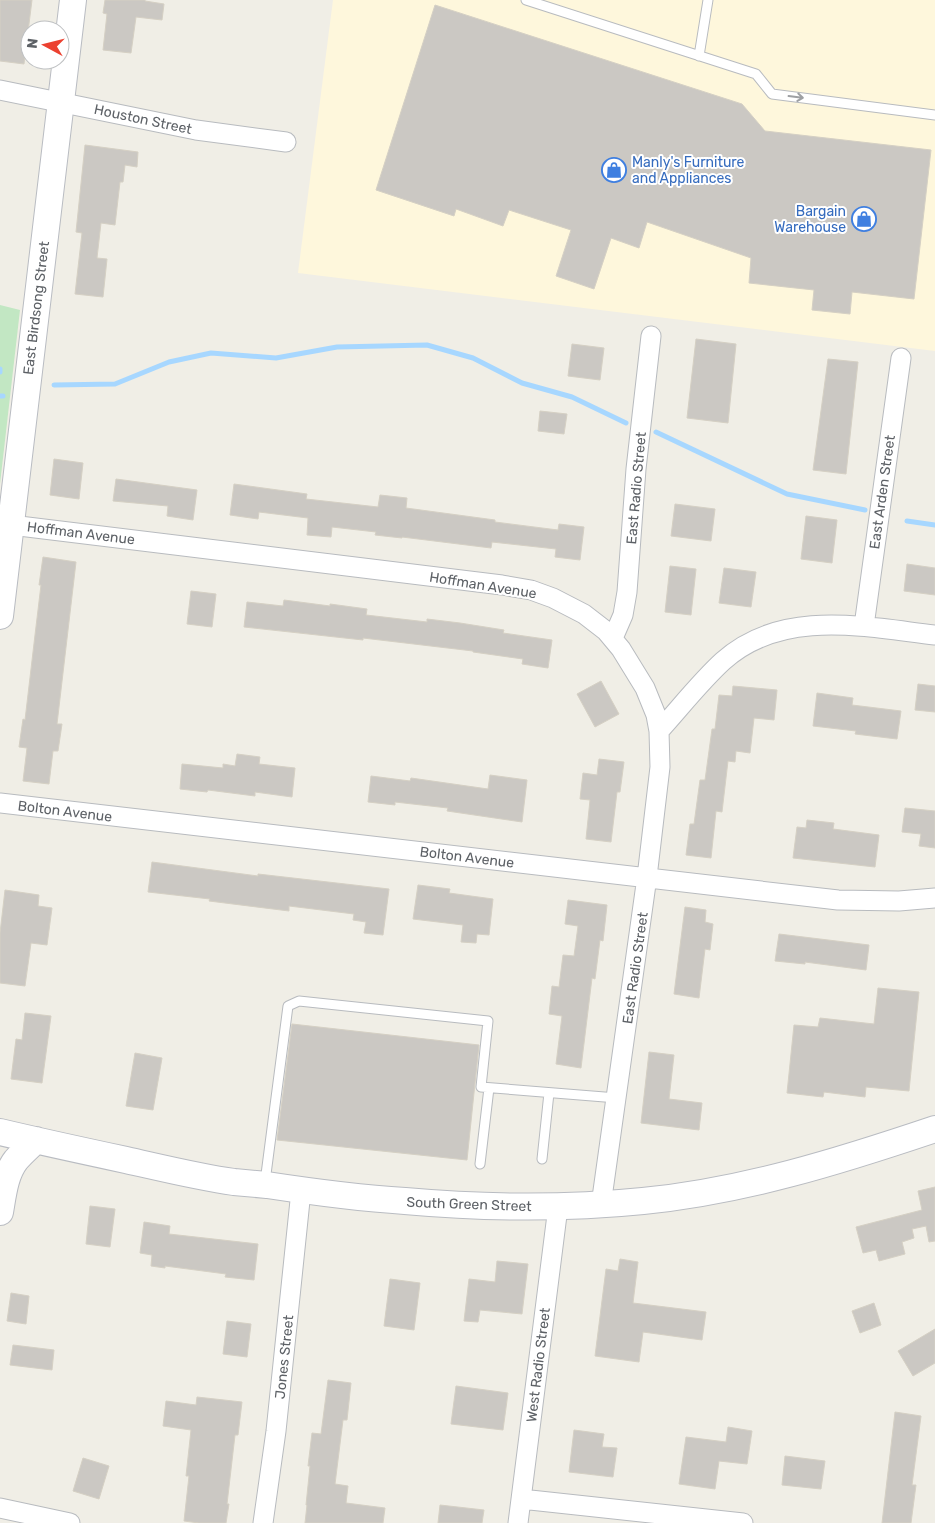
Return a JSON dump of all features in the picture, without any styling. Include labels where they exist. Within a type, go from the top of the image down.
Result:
[{"type":"street","name":"East Birdsong Street","points":[[0,616],[7,532],[72,0]]},
{"type":"street","name":"Houston Street","points":[[0,90],[196,130],[286,142]]},
{"type":"street","name":"East Radio Street","points":[[613,638],[623,616],[627,592],[636,469],[650,336]]},
{"type":"street","name":"East Arden Street","points":[[864,626],[901,358]]},
{"type":"street","name":"Hoffman Avenue","points":[[7,532],[502,584],[531,590],[553,598],[584,614],[613,638],[645,688],[656,715],[659,731]]},
{"type":"street","points":[[659,731],[723,660],[751,642],[772,633],[803,626],[824,624],[864,626],[935,635]]},
{"type":"street","name":"East Radio Street","points":[[601,1205],[648,878],[660,767],[659,731]]},
{"type":"street","name":"Bolton Avenue","points":[[0,803],[844,901],[899,901],[935,898]]},
{"type":"street","name":"South Green Street","points":[[0,1132],[234,1182],[355,1197],[435,1204],[558,1207],[645,1201],[764,1180],[829,1164],[935,1129]]},
{"type":"street","points":[[0,1212],[6,1180],[11,1168],[16,1160],[36,1140]]},
{"type":"street","name":"Jones Street","points":[[263,1523],[276,1431],[301,1191]]},
{"type":"street","name":"West Radio Street","points":[[518,1523],[558,1207]]},
{"type":"street","points":[[521,1499],[743,1523]]},
{"type":"street","points":[[0,1508],[70,1523]]},
{"type":"lane","points":[[526,0],[756,74],[772,94],[935,115]]},
{"type":"lane","points":[[699,56],[708,0]]},
{"type":"lane","points":[[265,1185],[288,1006],[299,1001],[488,1021],[481,1087],[616,1098]]},
{"type":"lane","points":[[480,1164],[489,1088]]},
{"type":"lane","points":[[542,1159],[549,1093]]},
{"type":"shaded area","points":[[333,0],[935,0],[935,351],[298,273]]},
{"type":"green space","points":[[0,305],[20,310],[0,484]]},
{"type":"building","points":[[0,0],[32,0],[30,20],[20,20],[20,64],[0,61]]},
{"type":"building","points":[[105,0],[145,0],[164,4],[162,20],[136,17],[131,53],[103,50],[107,14],[103,13]]},
{"type":"building","points":[[435,5],[742,104],[765,131],[931,150],[914,299],[852,292],[850,314],[812,310],[814,290],[749,283],[751,258],[647,222],[639,248],[611,238],[594,289],[556,276],[571,230],[509,210],[503,226],[456,209],[454,216],[376,190]]},
{"type":"building","points":[[85,145],[138,152],[137,167],[125,165],[123,182],[120,182],[115,225],[101,223],[97,258],[107,259],[103,297],[75,294],[82,233],[76,232]]},
{"type":"building","points":[[696,339],[736,344],[728,423],[687,418]]},
{"type":"building","points":[[572,344],[604,348],[600,380],[568,376]]},
{"type":"building","points":[[828,359],[858,362],[846,474],[813,470]]},
{"type":"building","points":[[540,411],[567,414],[564,434],[538,431]]},
{"type":"building","points":[[54,459],[83,463],[79,499],[50,495]]},
{"type":"building","points":[[116,479],[197,490],[193,520],[167,516],[168,506],[113,501]]},
{"type":"building","points":[[234,484],[307,494],[306,499],[378,507],[380,495],[407,498],[406,508],[558,530],[559,524],[584,527],[580,560],[555,557],[556,549],[492,542],[491,548],[375,535],[376,532],[332,527],[331,537],[307,535],[308,518],[259,512],[258,519],[230,515]]},
{"type":"building","points":[[675,504],[715,509],[711,541],[671,536]]},
{"type":"building","points":[[806,516],[837,520],[832,563],[801,559]]},
{"type":"building","points":[[43,557],[76,562],[57,724],[62,724],[58,751],[53,751],[49,784],[23,781],[27,748],[19,747],[23,719],[25,720]]},
{"type":"building","points":[[907,564],[935,568],[935,595],[904,591]]},
{"type":"building","points":[[670,566],[696,569],[691,615],[665,612]]},
{"type":"building","points":[[724,568],[756,572],[751,607],[719,603]]},
{"type":"building","points":[[191,591],[216,594],[212,627],[187,624]]},
{"type":"building","points":[[284,600],[367,609],[366,615],[427,622],[427,619],[460,623],[504,630],[503,633],[552,640],[548,668],[522,664],[523,659],[473,651],[244,627],[247,602],[283,606]]},
{"type":"building","points":[[601,681],[619,714],[595,727],[577,694]]},
{"type":"building","points":[[918,684],[935,686],[935,712],[915,710]]},
{"type":"building","points":[[733,686],[777,690],[774,720],[754,718],[750,753],[736,751],[735,762],[728,761],[722,812],[716,811],[711,858],[686,855],[690,824],[694,824],[700,780],[705,780],[712,729],[715,729],[719,695],[732,696]]},
{"type":"building","points":[[817,693],[853,698],[852,705],[901,711],[897,739],[855,734],[856,731],[813,726]]},
{"type":"building","points":[[237,754],[260,757],[259,764],[295,768],[292,797],[255,792],[255,796],[208,790],[207,792],[180,789],[182,764],[223,768],[223,764],[235,766]]},
{"type":"building","points":[[599,759],[624,762],[620,792],[617,792],[611,842],[586,839],[590,800],[580,799],[583,773],[597,775]]},
{"type":"building","points":[[490,775],[527,780],[522,822],[447,811],[448,808],[395,802],[395,805],[368,802],[371,776],[410,781],[411,778],[488,789]]},
{"type":"building","points":[[905,808],[935,811],[935,848],[919,846],[921,834],[902,832]]},
{"type":"building","points":[[807,820],[834,823],[833,829],[879,835],[875,867],[793,858],[797,827],[806,828]]},
{"type":"building","points":[[152,862],[258,876],[258,874],[389,889],[383,935],[364,933],[366,922],[353,920],[354,914],[289,906],[289,911],[148,892]]},
{"type":"building","points":[[418,885],[450,889],[449,893],[493,899],[489,935],[477,934],[476,943],[461,942],[463,925],[413,919]]},
{"type":"building","points":[[5,890],[39,895],[38,906],[52,908],[47,945],[31,943],[25,986],[0,983],[0,933]]},
{"type":"building","points":[[568,900],[607,905],[603,941],[600,940],[595,979],[592,978],[581,1068],[556,1064],[562,1016],[549,1014],[552,986],[559,987],[563,955],[574,956],[578,926],[565,924]]},
{"type":"building","points":[[685,907],[706,910],[705,922],[713,924],[710,950],[705,949],[699,998],[674,994]]},
{"type":"building","points":[[779,934],[869,945],[866,970],[805,962],[805,964],[775,961]]},
{"type":"building","points":[[878,988],[919,992],[909,1091],[866,1087],[865,1097],[824,1092],[823,1097],[787,1093],[794,1025],[818,1027],[820,1018],[874,1024]]},
{"type":"building","points":[[25,1013],[51,1016],[42,1083],[11,1079],[16,1039],[22,1040]]},
{"type":"building","points":[[292,1024],[479,1045],[467,1160],[277,1140]]},
{"type":"building","points":[[649,1052],[674,1055],[669,1099],[702,1103],[699,1130],[641,1123]]},
{"type":"building","points":[[135,1053],[162,1058],[153,1110],[126,1106]]},
{"type":"building","points":[[935,1187],[935,1241],[929,1242],[926,1226],[912,1229],[914,1238],[902,1242],[905,1254],[879,1261],[876,1250],[863,1253],[856,1227],[922,1210],[918,1191]]},
{"type":"building","points":[[90,1206],[115,1209],[110,1247],[86,1244]]},
{"type":"building","points":[[144,1222],[170,1226],[169,1234],[258,1244],[254,1280],[225,1277],[226,1274],[151,1266],[152,1255],[140,1253]]},
{"type":"building","points":[[620,1259],[638,1262],[633,1303],[706,1312],[702,1340],[643,1332],[639,1362],[595,1356],[606,1269],[618,1271]]},
{"type":"building","points":[[497,1261],[528,1264],[522,1314],[480,1310],[478,1322],[464,1321],[469,1279],[495,1282]]},
{"type":"building","points":[[390,1279],[420,1283],[414,1330],[384,1326]]},
{"type":"building","points":[[11,1293],[29,1296],[26,1324],[7,1321]]},
{"type":"building","points":[[874,1303],[881,1325],[860,1333],[852,1311]]},
{"type":"building","points":[[227,1321],[251,1324],[247,1357],[223,1354]]},
{"type":"building","points":[[935,1329],[935,1363],[913,1376],[898,1351]]},
{"type":"building","points":[[13,1345],[54,1350],[52,1370],[10,1365]]},
{"type":"building","points":[[328,1380],[351,1383],[347,1420],[343,1420],[335,1484],[348,1486],[346,1503],[385,1508],[383,1523],[305,1523],[312,1433],[321,1434]]},
{"type":"building","points":[[456,1386],[508,1393],[503,1430],[451,1424]]},
{"type":"building","points":[[197,1397],[242,1402],[238,1435],[235,1435],[226,1523],[184,1521],[189,1476],[186,1476],[191,1430],[163,1426],[166,1401],[196,1405]]},
{"type":"building","points":[[895,1412],[921,1416],[912,1485],[916,1485],[911,1523],[882,1523]]},
{"type":"building","points":[[728,1427],[752,1431],[747,1464],[719,1461],[715,1489],[679,1484],[686,1437],[726,1442]]},
{"type":"building","points":[[574,1430],[604,1434],[602,1447],[617,1448],[613,1477],[569,1472]]},
{"type":"building","points":[[785,1456],[825,1461],[821,1489],[782,1485]]},
{"type":"building","points":[[83,1458],[109,1466],[99,1499],[73,1491]]},
{"type":"building","points":[[440,1505],[484,1510],[482,1523],[438,1523]]},
{"type":"waterway","points":[[54,385],[115,384],[169,362],[211,353],[276,358],[337,347],[427,345],[473,358],[522,383],[572,397],[626,423]]},
{"type":"waterway","points":[[656,432],[787,494],[865,510]]},
{"type":"waterway","points":[[907,521],[935,525]]},
{"type":"place","name":"Manly's Furniture and Appliances","points":[[614,170]]},
{"type":"place","name":"Bargain Warehouse","points":[[864,219]]}]
